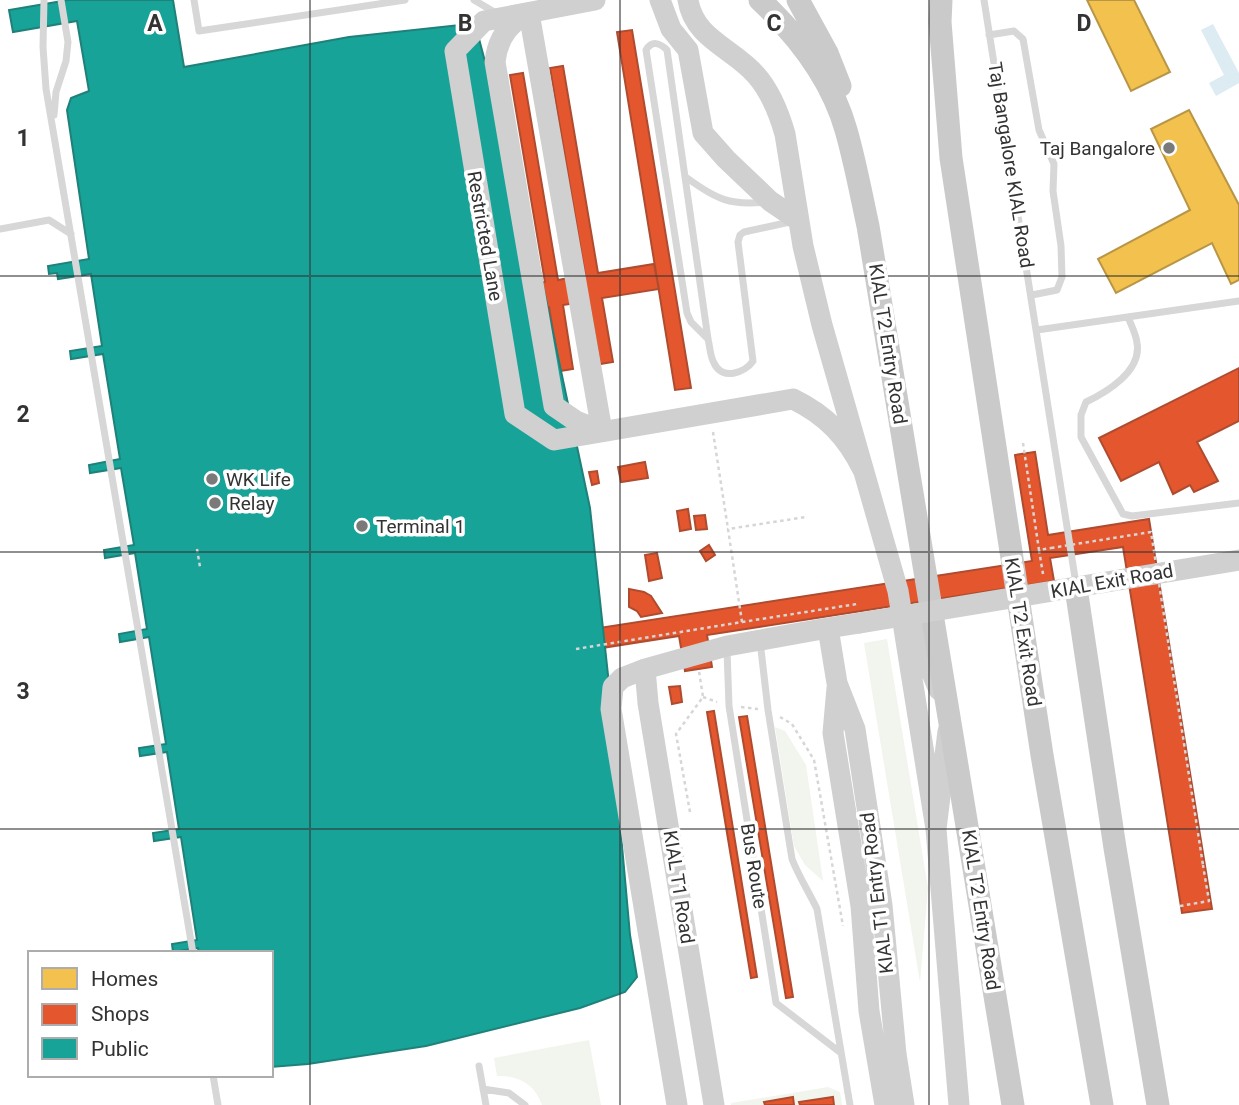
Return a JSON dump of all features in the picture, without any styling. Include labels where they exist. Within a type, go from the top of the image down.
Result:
[{"type":"main road","name":"Restricted Lane","points":[[595,0],[535,8],[484,21],[455,51],[515,414],[554,440],[602,431]]},
{"type":"main road","points":[[660,0],[671,29],[688,50],[703,133],[770,201],[799,220]]},
{"type":"main road","points":[[688,0],[698,27],[712,41],[746,65],[765,88],[774,103],[785,134],[799,220],[821,325],[898,591],[936,829]]},
{"type":"main road","name":"KIAL T2 Entry Road","points":[[760,0],[791,32],[808,55],[846,128],[868,226],[1013,1105]]},
{"type":"main road","points":[[798,0],[827,53],[847,107],[859,158],[868,226]]},
{"type":"main road","name":"KIAL T2 Exit Road","points":[[941,0],[940,22],[951,158],[1042,755],[1102,1105]]},
{"type":"main road","name":"KIAL T2 Exit Road","points":[[951,158],[955,0]]},
{"type":"main road","points":[[602,431],[535,8],[514,21],[503,33],[495,62],[554,407],[576,421],[602,431],[793,399],[809,407],[836,429],[847,441],[863,470]]},
{"type":"main road","name":"KIAL Exit Road","points":[[863,613],[1048,583],[1076,588],[1239,560]]},
{"type":"main road","points":[[1076,588],[1115,848],[1158,1105]]},
{"type":"main road","name":"KIAL T2 Entry Road","points":[[898,591],[950,715],[936,829],[959,1105]]},
{"type":"main road","points":[[645,669],[727,646],[828,628],[863,613]]},
{"type":"main road","name":"KIAL T1 Entry Road","points":[[828,628],[837,683],[855,729],[882,905],[896,1054],[904,1105]]},
{"type":"main road","name":"KIAL T1 Road","points":[[677,1105],[611,709],[613,687],[622,678],[645,669],[714,1105]]},
{"type":"main road","name":"KIAL T1 Entry Road","points":[[837,683],[833,733],[861,906],[869,1011],[885,1105]]},
{"type":"lane","points":[[44,0],[43,47],[53,126],[192,951]]},
{"type":"lane","points":[[53,126],[56,92],[66,61],[68,42],[61,0]]},
{"type":"lane","points":[[194,0],[199,31],[405,0]]},
{"type":"lane","points":[[474,0],[502,18]]},
{"type":"lane","name":"Taj Bangalore KIAL Road","points":[[984,0],[1076,588]]},
{"type":"lane","name":"Taj Bangalore KIAL Road","points":[[989,35],[1014,31],[1023,39],[1039,130],[1054,164],[1053,191],[1061,246],[1062,277],[1057,289],[1032,295]]},
{"type":"lane","points":[[708,339],[691,322],[687,313],[646,50],[648,45],[662,44],[667,50],[708,339],[715,367],[723,372],[734,373],[747,369],[753,361],[738,242],[740,235],[799,220]]},
{"type":"lane","points":[[687,178],[719,199],[749,204],[770,201]]},
{"type":"lane","points":[[0,229],[49,220],[71,234]]},
{"type":"lane","points":[[1037,330],[1239,301]]},
{"type":"lane","points":[[1128,317],[1138,344],[1137,359],[1109,391],[1086,402],[1081,415],[1081,437],[1124,514],[1132,516],[1239,503]]},
{"type":"lane","name":"Bus Route","points":[[760,640],[768,710],[792,859],[800,881],[817,909],[850,1105]]},
{"type":"lane","name":"Bus Route","points":[[727,646],[729,706],[776,1003],[842,1054]]},
{"type":"lane","points":[[479,1066],[486,1105]]},
{"type":"lane","points":[[213,1077],[218,1105]]},
{"type":"lane","points":[[483,1089],[509,1093],[525,1105]]},
{"type":"path","points":[[576,649],[743,622],[710,412]]},
{"type":"path","points":[[1023,443],[1039,550],[1048,583]]},
{"type":"path","points":[[728,529],[806,517]]},
{"type":"path","points":[[1039,550],[1151,532],[1209,901],[1180,906]]},
{"type":"path","points":[[197,548],[200,567]]},
{"type":"path","points":[[742,622],[863,613]]},
{"type":"path","points":[[690,812],[676,734],[703,697],[696,656]]},
{"type":"path","points":[[703,697],[729,706],[768,710],[792,724],[814,760],[844,934]]},
{"type":"shaded area","points":[[1213,24],[1239,73],[1239,83],[1216,96],[1209,83],[1224,75],[1201,30]]},
{"type":"shaded area","points":[[887,639],[928,888],[920,982],[864,643]]},
{"type":"shaded area","points":[[775,727],[785,731],[806,765],[823,881],[805,865],[794,846]]},
{"type":"shaded area","points":[[589,1040],[601,1105],[542,1105],[535,1091],[525,1082],[512,1077],[497,1076],[494,1058]]},
{"type":"shaded area","points":[[828,1087],[840,1092],[842,1105],[731,1105],[731,1103]]},
{"type":"building: Homes","points":[[1087,0],[1134,0],[1170,72],[1131,91]]},
{"type":"building: Homes","points":[[1189,110],[1239,205],[1239,280],[1231,284],[1212,243],[1116,293],[1098,259],[1190,210],[1151,129]]},
{"type":"building: Shops","points":[[632,30],[691,388],[675,390],[617,32]]},
{"type":"building: Shops","points":[[563,66],[598,273],[654,264],[659,289],[602,298],[613,362],[600,364],[589,301],[563,305],[573,369],[560,371],[549,307],[532,310],[528,285],[545,282],[510,75],[523,73],[558,280],[585,275],[550,68]]},
{"type":"building: Shops","points":[[1239,368],[1239,421],[1197,442],[1218,481],[1194,492],[1190,485],[1173,494],[1159,462],[1121,481],[1099,438]]},
{"type":"building: Shops","points":[[1035,452],[1048,535],[1149,519],[1212,909],[1182,913],[1123,547],[1050,558],[1054,581],[707,635],[712,667],[685,671],[679,636],[589,650],[586,630],[1032,561],[1015,455]]},
{"type":"building: Shops","points":[[645,462],[648,478],[621,482],[618,467]]},
{"type":"building: Shops","points":[[597,471],[599,483],[592,485],[589,472]]},
{"type":"building: Shops","points":[[688,509],[691,529],[680,531],[677,511]]},
{"type":"building: Shops","points":[[705,515],[707,529],[696,530],[694,516]]},
{"type":"building: Shops","points":[[709,545],[715,555],[706,561],[700,551]]},
{"type":"building: Shops","points":[[657,553],[662,578],[649,581],[645,555]]},
{"type":"building: Shops","points":[[629,589],[651,596],[662,613],[641,617],[629,607]]},
{"type":"building: Shops","points":[[680,686],[682,702],[672,704],[669,687]]},
{"type":"building: Shops","points":[[714,711],[757,977],[751,978],[707,712]]},
{"type":"building: Shops","points":[[747,716],[793,997],[786,998],[739,717]]},
{"type":"building: Shops","points":[[793,1097],[794,1105],[765,1105],[764,1102]]},
{"type":"building: Shops","points":[[833,1097],[834,1105],[800,1105],[799,1102]]},
{"type":"building: Public","name":"Terminal 1","points":[[68,0],[173,0],[184,67],[349,37],[460,25],[471,28],[478,35],[538,262],[590,508],[619,777],[620,823],[630,935],[637,977],[625,992],[580,1008],[426,1046],[273,1067],[273,951],[199,951],[198,948],[173,951],[172,944],[197,940],[181,837],[154,841],[153,833],[179,829],[167,752],[140,756],[139,748],[166,744],[149,637],[120,642],[119,634],[147,629],[135,553],[105,558],[104,550],[134,545],[121,468],[90,473],[89,465],[120,459],[103,354],[71,359],[70,351],[102,346],[91,274],[58,279],[57,273],[49,274],[48,266],[89,259],[67,110],[71,98],[89,91],[77,21],[13,32],[9,10]]},
{"type":"place","name":"Taj Bangalore","points":[[1169,148]]},
{"type":"place","name":"WK Life","points":[[212,479]]},
{"type":"place","name":"Relay","points":[[215,503]]},
{"type":"place","name":"Terminal 1","points":[[362,526]]}]
